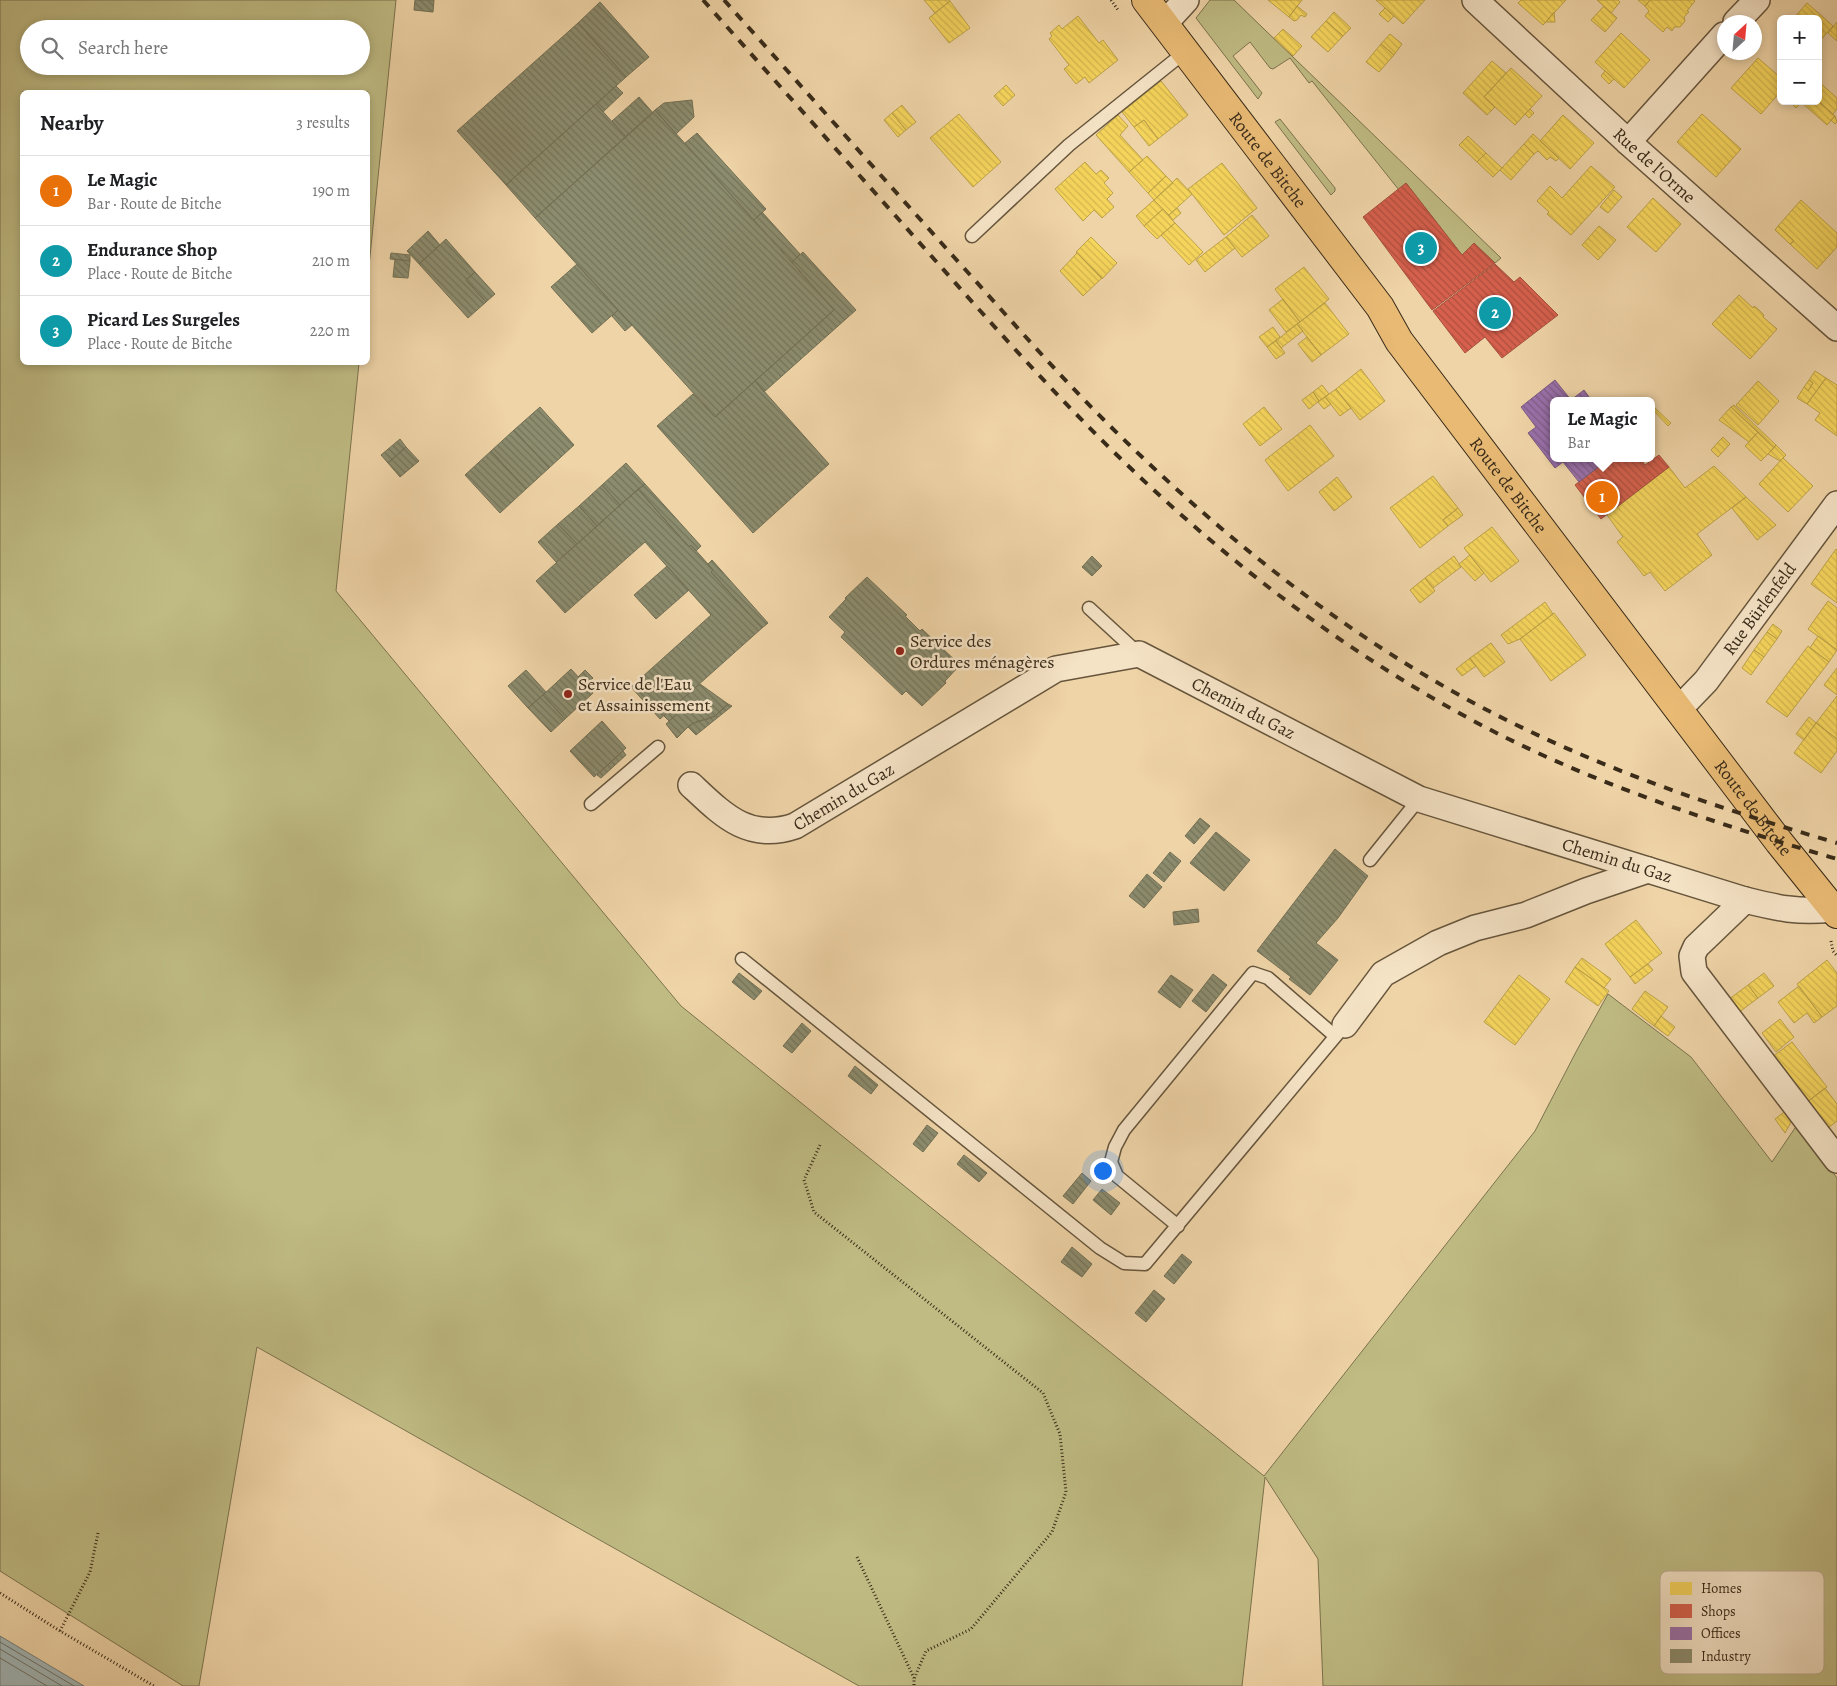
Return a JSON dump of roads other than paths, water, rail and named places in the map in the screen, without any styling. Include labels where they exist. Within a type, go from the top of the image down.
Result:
[{"type":"main road","name":"Route de Bitche","points":[[1146,0],[1380,307],[1405,349],[1678,710],[1835,912]]},
{"type":"street","points":[[1164,24],[1186,0]]},
{"type":"street","name":"Rue de l'Orme","points":[[1475,0],[1628,142],[1837,328]]},
{"type":"street","points":[[1743,15],[1757,0]]},
{"type":"street","points":[[1628,142],[1717,44]]},
{"type":"street","name":"Rue Bürlenfeld","points":[[1678,710],[1706,682],[1837,504]]},
{"type":"street","name":"Chemin du Gaz","points":[[691,785],[732,821],[758,830],[779,832],[795,826],[1056,669],[1139,654],[1419,799],[1745,900],[1785,910],[1835,912]]},
{"type":"street","points":[[1340,1030],[1383,974],[1438,943],[1475,928],[1526,915],[1586,891],[1648,870]]},
{"type":"street","points":[[1745,900],[1696,947],[1692,956],[1694,972],[1837,1160]]},
{"type":"lane","points":[[972,236],[1069,145],[1185,52]]},
{"type":"lane","points":[[1090,608],[1139,654]]},
{"type":"lane","points":[[591,804],[658,747]]},
{"type":"lane","points":[[1370,860],[1419,799]]},
{"type":"lane","points":[[742,959],[1100,1248],[1124,1263],[1145,1264],[1178,1226],[1340,1030],[1268,978],[1253,973],[1124,1130],[1114,1147],[1111,1162],[1117,1176],[1178,1226]]},
{"type":"water","points":[[0,1636],[84,1686],[0,1686]]},
{"type":"railway","points":[[703,0],[973,303],[1070,408],[1160,496],[1243,567],[1286,600],[1330,633],[1422,692],[1514,742],[1650,799],[1837,859]]},
{"type":"railway","points":[[724,0],[1027,339],[1103,419],[1184,496],[1268,567],[1313,601],[1404,663],[1452,691],[1545,739],[1688,796],[1837,843]]},
{"type":"place","name":"Picard Les Surgeles","points":[[1421,248]]},
{"type":"place","name":"Endurance Shop","points":[[1495,313]]},
{"type":"place","name":"Le Magic","points":[[1602,497]]},
{"type":"place","name":"Service des Ordures ménagères","points":[[900,651]]},
{"type":"place","name":"Service de l'Eau et Assainissement","points":[[568,694]]}]
